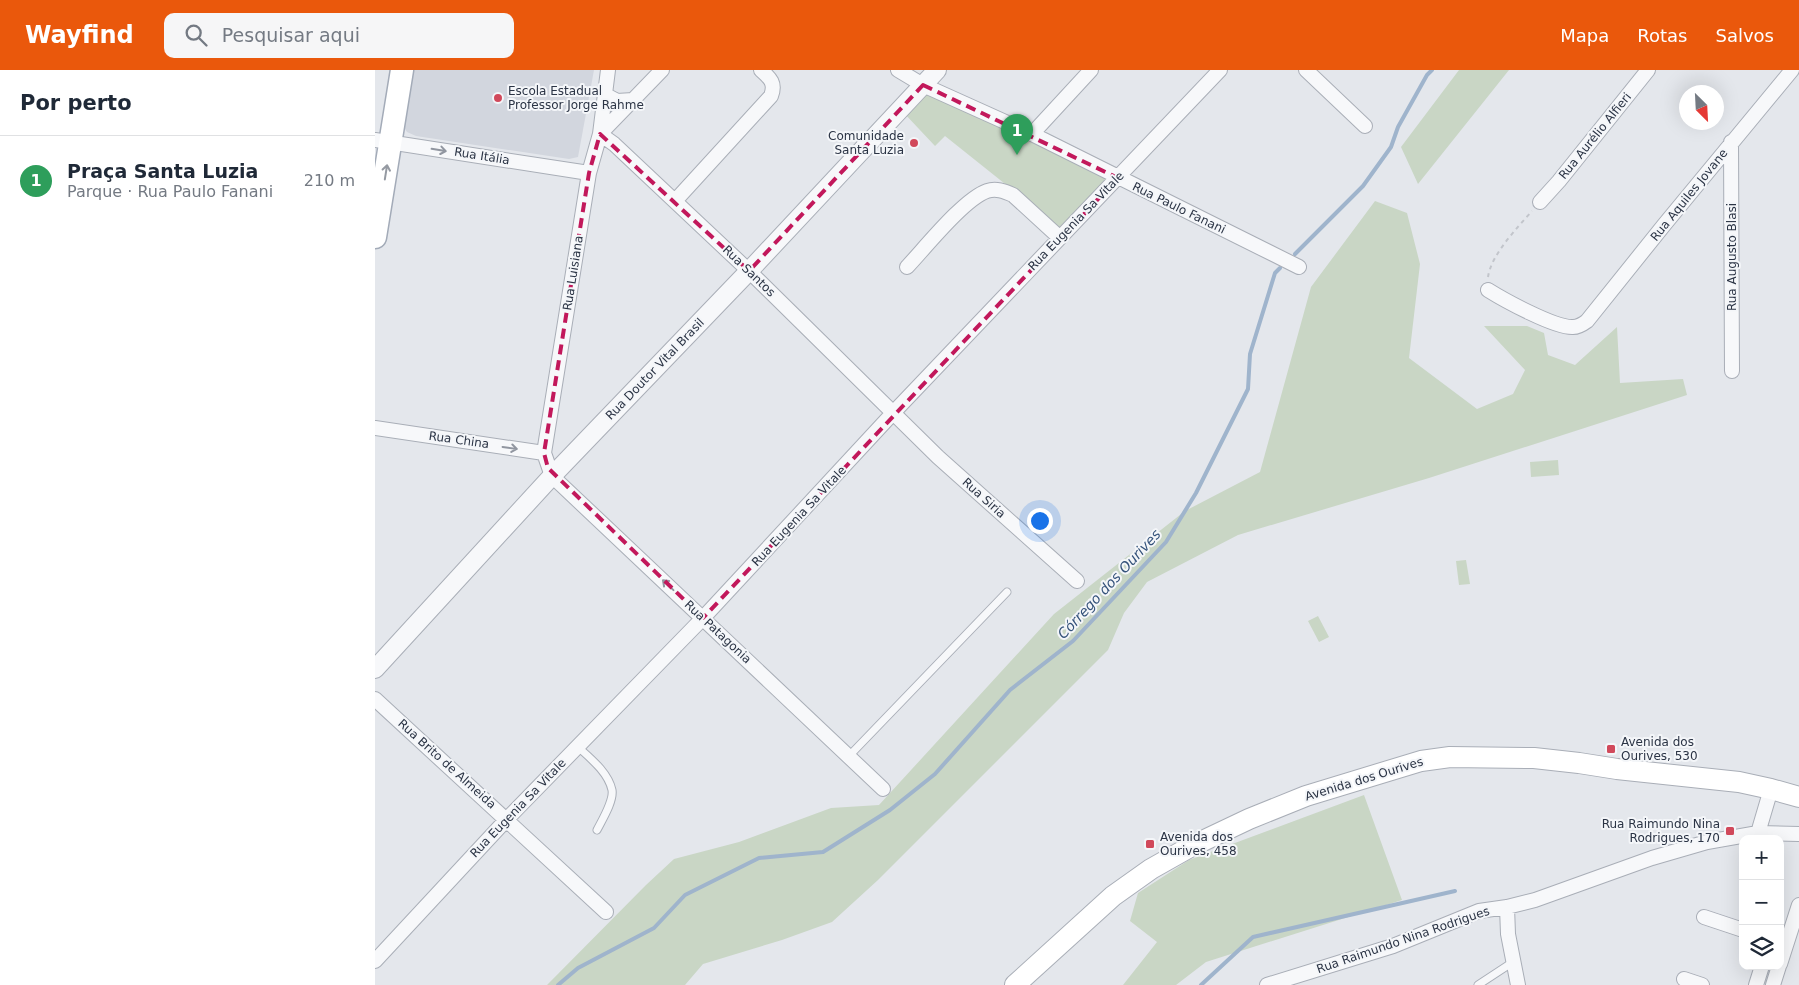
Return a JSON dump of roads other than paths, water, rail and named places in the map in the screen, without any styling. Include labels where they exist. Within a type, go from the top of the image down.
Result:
[{"type":"main road","points":[[375,237],[379,144],[389,70]]},
{"type":"main road","points":[[379,144],[402,70]]},
{"type":"main road","name":"Avenida dos Ourives","points":[[1015,985],[1113,896],[1151,869],[1190,846],[1306,796],[1421,761],[1450,757],[1533,758],[1739,782],[1799,797]]},
{"type":"street","name":"Rua Luisiana","points":[[552,476],[544,453],[589,173],[600,134],[607,70]]},
{"type":"street","points":[[600,134],[661,70]]},
{"type":"street","points":[[675,201],[771,96],[774,89],[771,78],[761,70]]},
{"type":"street","name":"Rua Paulo Fanani","points":[[897,70],[923,85],[1032,134],[1299,267]]},
{"type":"street","name":"Rua Doutor Vital Brasil","points":[[375,669],[552,476],[749,271],[937,70]]},
{"type":"street","points":[[1032,134],[1091,70]]},
{"type":"street","name":"Rua Eugenia Sa Vitale","points":[[375,961],[507,820],[703,618],[893,413],[1221,70]]},
{"type":"street","points":[[1306,70],[1365,126]]},
{"type":"street","name":"Rua Aurélio Alfieri","points":[[1540,202],[1648,70]]},
{"type":"street","name":"Rua Aquiles Jovane","points":[[1488,290],[1506,302],[1563,326],[1575,327],[1587,321],[1731,142],[1792,70]]},
{"type":"street","points":[[604,94],[617,101],[633,100]]},
{"type":"street","name":"Rua Santos","points":[[600,134],[614,144],[749,271],[893,413]]},
{"type":"street","name":"Rua Augusto Blasi","points":[[1731,142],[1732,371]]},
{"type":"street","name":"Rua Itália","points":[[379,144],[589,173]]},
{"type":"street","points":[[907,267],[967,204],[987,191],[995,189],[1004,190],[1013,196],[1060,238]]},
{"type":"street","name":"Rua Siria","points":[[893,413],[938,457],[1077,581]]},
{"type":"street","name":"Rua China","points":[[375,428],[544,453]]},
{"type":"street","name":"Rua Patagonia","points":[[552,476],[883,789]]},
{"type":"street","name":"Rua Brito de Almeida","points":[[375,699],[606,912]]},
{"type":"street","points":[[1759,834],[1771,789]]},
{"type":"street","name":"Rua Raimundo Nina Rodrigues","points":[[1267,985],[1393,946],[1479,911],[1535,900],[1652,858],[1707,842],[1759,834],[1799,834]]},
{"type":"street","points":[[1787,941],[1799,905]]},
{"type":"street","points":[[1507,907],[1508,934],[1518,985]]},
{"type":"street","points":[[1704,917],[1739,929]]},
{"type":"street","points":[[1756,985],[1760,970]]},
{"type":"street","points":[[1773,985],[1778,970]]},
{"type":"street","points":[[1683,979],[1702,985]]},
{"type":"lane","points":[[849,756],[1007,592]]},
{"type":"lane","points":[[578,747],[595,763],[606,777],[613,791],[608,810],[597,830]]},
{"type":"lane","points":[[1478,985],[1514,962]]},
{"type":"waterway","name":"Córrego dos Ourives","points":[[1295,254],[1363,186],[1391,147],[1398,127],[1427,75],[1432,70]]},
{"type":"waterway","name":"Córrego dos Ourives","points":[[558,985],[578,968],[654,928],[685,895],[759,858],[823,852],[890,810],[935,774],[1010,690],[1073,641],[1166,542],[1196,493],[1248,389],[1250,354],[1275,273],[1280,268]]},
{"type":"waterway","points":[[1201,985],[1253,937],[1455,891]]},
{"type":"place","name":"Escola Estadual Professor Jorge Rahme","points":[[498,98]]},
{"type":"place","name":"Comunidade Santa Luzia","points":[[914,143]]},
{"type":"place","name":"Praça Santa Luzia","points":[[1017,155]]},
{"type":"place","name":"Avenida dos Ourives, 530","points":[[1611,749]]},
{"type":"place","name":"Rua Raimundo Nina Rodrigues, 170","points":[[1730,831]]},
{"type":"place","name":"Avenida dos Ourives, 458","points":[[1150,844]]}]
